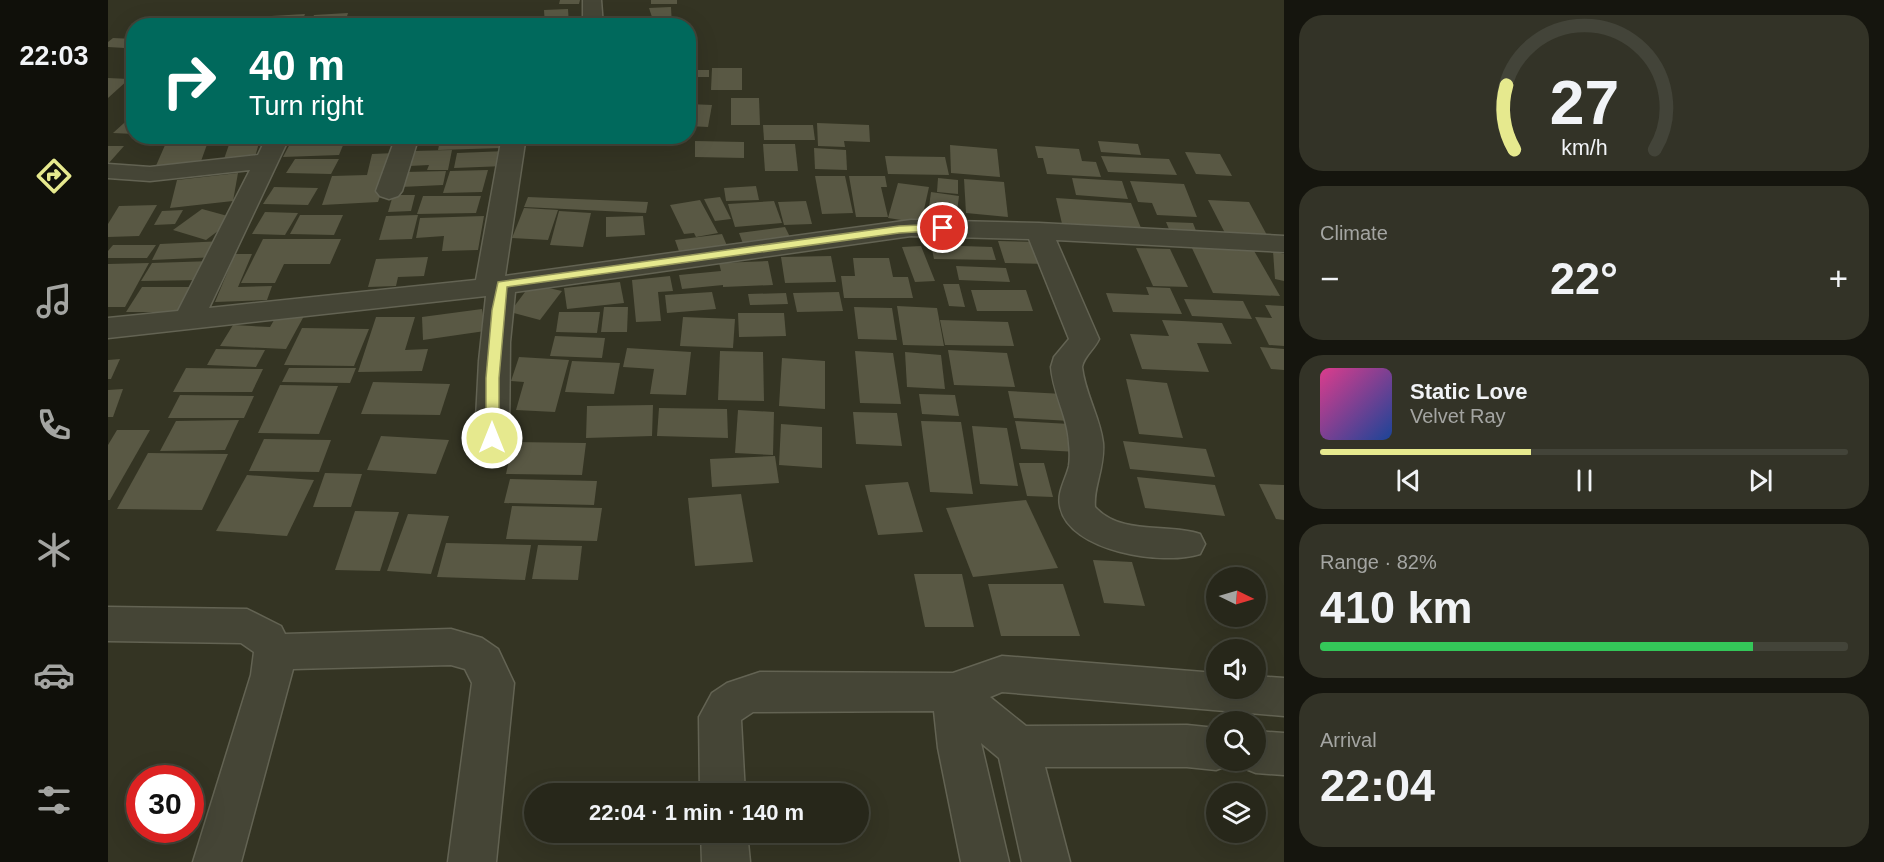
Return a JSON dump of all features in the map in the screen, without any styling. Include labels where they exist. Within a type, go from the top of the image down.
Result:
[{"type":"street","points":[[592,0],[593,18]]},
{"type":"street","points":[[188,321],[275,144]]},
{"type":"street","points":[[389,191],[405,144]]},
{"type":"street","points":[[492,438],[493,378],[498,310],[495,286],[513,144]]},
{"type":"street","points":[[108,171],[150,174],[267,161]]},
{"type":"street","points":[[108,328],[495,286],[899,229],[1039,231],[1284,244]]},
{"type":"street","points":[[1039,231],[1084,339],[1067,360],[1072,391],[1086,439],[1086,464],[1077,497],[1079,513],[1087,523],[1115,535],[1146,542],[1187,544]]},
{"type":"street","points":[[108,624],[247,626],[267,638],[274,652],[272,675],[217,862]]},
{"type":"street","points":[[274,652],[451,648],[467,649],[480,657],[488,667],[493,683],[472,862]]},
{"type":"street","points":[[723,783],[720,717],[732,701],[746,693],[760,691],[953,692],[1002,674],[1284,697]]},
{"type":"street","points":[[953,692],[1017,747],[1046,862]]},
{"type":"street","points":[[953,692],[960,748],[985,862]]},
{"type":"street","points":[[1017,747],[1206,747]]},
{"type":"street","points":[[1266,753],[1284,754]]},
{"type":"street","points":[[725,843],[726,862]]},
{"type":"building","points":[[560,0],[580,0],[579,4],[559,4]]},
{"type":"building","points":[[651,0],[677,0],[677,4],[651,4]]},
{"type":"building","points":[[671,7],[672,18],[652,18],[649,8]]},
{"type":"building","points":[[568,9],[569,18],[544,18],[544,10]]},
{"type":"building","points":[[348,13],[346,18],[313,18],[314,15]]},
{"type":"building","points":[[305,14],[304,18],[254,17]]},
{"type":"building","points":[[366,16],[401,16],[400,18],[365,18]]},
{"type":"building","points":[[113,38],[126,39],[126,47],[108,47],[108,42]]},
{"type":"building","points":[[712,68],[742,68],[742,90],[711,90]]},
{"type":"building","points":[[698,70],[709,70],[709,77],[697,77]]},
{"type":"building","points":[[108,78],[126,79],[126,82],[108,98]]},
{"type":"building","points":[[731,98],[759,98],[760,125],[731,125]]},
{"type":"building","points":[[696,104],[712,105],[708,127],[696,126]]},
{"type":"building","points":[[126,121],[126,134],[113,133]]},
{"type":"building","points":[[817,123],[869,125],[870,142],[844,141],[845,147],[818,146]]},
{"type":"building","points":[[763,125],[813,125],[815,140],[764,140]]},
{"type":"building","points":[[696,141],[744,142],[744,158],[695,157]]},
{"type":"building","points":[[1098,141],[1138,144],[1141,155],[1101,152]]},
{"type":"building","points":[[166,144],[207,144],[200,164],[155,168]]},
{"type":"building","points":[[229,144],[259,144],[255,157],[224,159]]},
{"type":"building","points":[[290,144],[344,144],[339,155],[283,157]]},
{"type":"building","points":[[439,144],[502,144],[501,148],[438,150]]},
{"type":"building","points":[[763,144],[795,144],[798,171],[765,171]]},
{"type":"building","points":[[950,145],[997,149],[1000,177],[951,173]]},
{"type":"building","points":[[108,146],[124,146],[108,164]]},
{"type":"building","points":[[1035,146],[1079,149],[1082,161],[1096,162],[1101,177],[1047,174],[1043,158],[1038,158]]},
{"type":"building","points":[[814,148],[846,150],[847,170],[815,169]]},
{"type":"building","points":[[452,150],[448,170],[427,170],[429,165],[409,166],[414,151]]},
{"type":"building","points":[[507,151],[505,166],[454,168],[457,153]]},
{"type":"building","points":[[1185,152],[1220,154],[1232,176],[1196,174]]},
{"type":"building","points":[[395,153],[378,202],[322,205],[332,176],[367,175],[372,154]]},
{"type":"building","points":[[885,156],[945,157],[949,175],[888,174]]},
{"type":"building","points":[[1101,156],[1169,159],[1177,175],[1108,172]]},
{"type":"building","points":[[295,159],[339,159],[331,174],[286,173]]},
{"type":"building","points":[[488,170],[482,192],[443,193],[450,171]]},
{"type":"building","points":[[446,171],[443,185],[401,187],[405,172]]},
{"type":"building","points":[[238,173],[233,201],[170,208],[177,180]]},
{"type":"building","points":[[815,176],[845,176],[853,213],[822,214]]},
{"type":"building","points":[[849,176],[885,176],[887,187],[881,187],[888,217],[856,217]]},
{"type":"building","points":[[938,178],[958,180],[958,194],[937,192]]},
{"type":"building","points":[[1072,178],[1122,181],[1128,199],[1076,195]]},
{"type":"building","points":[[964,179],[1004,182],[1008,217],[966,213]]},
{"type":"building","points":[[1130,181],[1184,184],[1197,217],[1157,215],[1152,203],[1138,202]]},
{"type":"building","points":[[898,183],[929,187],[921,223],[888,218]]},
{"type":"building","points":[[756,186],[759,200],[726,201],[724,188]]},
{"type":"building","points":[[274,187],[318,188],[308,205],[263,204]]},
{"type":"building","points":[[931,192],[959,196],[956,219],[928,215]]},
{"type":"building","points":[[393,195],[415,195],[411,211],[388,212]]},
{"type":"building","points":[[423,196],[481,196],[476,213],[417,214]]},
{"type":"building","points":[[528,197],[648,202],[646,213],[524,207]]},
{"type":"building","points":[[720,197],[731,219],[715,221],[704,199]]},
{"type":"building","points":[[1056,198],[1131,203],[1143,233],[1063,228]]},
{"type":"building","points":[[700,200],[718,233],[696,237],[694,233],[684,234],[670,205]]},
{"type":"building","points":[[1208,200],[1249,202],[1268,237],[1226,235]]},
{"type":"building","points":[[774,201],[782,223],[735,227],[728,204]]},
{"type":"building","points":[[806,201],[812,224],[784,225],[778,202]]},
{"type":"building","points":[[157,205],[139,236],[108,237],[108,224],[119,206]]},
{"type":"building","points":[[524,208],[558,210],[548,240],[512,238]]},
{"type":"building","points":[[202,209],[235,218],[206,240],[173,230]]},
{"type":"building","points":[[183,210],[175,224],[154,225],[162,211]]},
{"type":"building","points":[[559,211],[591,213],[583,247],[550,245]]},
{"type":"building","points":[[265,212],[298,213],[285,235],[252,234]]},
{"type":"building","points":[[300,215],[343,215],[334,235],[290,234]]},
{"type":"building","points":[[418,215],[412,239],[379,240],[386,216]]},
{"type":"building","points":[[484,216],[478,250],[442,251],[444,236],[416,238],[420,218]]},
{"type":"building","points":[[643,216],[645,235],[606,237],[606,217]]},
{"type":"building","points":[[1166,222],[1193,223],[1198,236],[1171,234]]},
{"type":"building","points":[[785,227],[793,243],[745,249],[739,233]]},
{"type":"building","points":[[722,234],[728,248],[680,254],[675,240]]},
{"type":"building","points":[[263,239],[341,239],[330,264],[284,264],[275,283],[241,283]]},
{"type":"building","points":[[224,241],[217,257],[152,260],[160,244]]},
{"type":"building","points":[[998,241],[1039,242],[1047,264],[1005,263]]},
{"type":"building","points":[[113,245],[156,245],[147,258],[108,258],[108,251]]},
{"type":"building","points":[[931,245],[992,247],[996,260],[934,259]]},
{"type":"building","points":[[921,246],[935,281],[915,282],[902,247]]},
{"type":"building","points":[[1191,246],[1253,249],[1280,296],[1213,293]]},
{"type":"building","points":[[1136,248],[1170,249],[1188,287],[1153,286]]},
{"type":"building","points":[[1273,251],[1284,254],[1284,281],[1275,279]]},
{"type":"building","points":[[235,254],[252,254],[238,287],[272,286],[267,300],[215,302]]},
{"type":"building","points":[[831,256],[836,282],[785,283],[781,257]]},
{"type":"building","points":[[428,257],[424,276],[398,277],[396,286],[368,287],[376,259]]},
{"type":"building","points":[[853,258],[889,258],[893,277],[908,277],[913,298],[844,298],[841,276],[855,276]]},
{"type":"building","points":[[213,261],[203,280],[141,281],[152,263]]},
{"type":"building","points":[[768,261],[773,285],[723,287],[723,285],[682,289],[679,275],[721,271],[719,263]]},
{"type":"building","points":[[149,263],[125,307],[108,307],[108,264]]},
{"type":"building","points":[[956,266],[1006,268],[1010,282],[959,280]]},
{"type":"building","points":[[670,276],[673,291],[658,292],[661,321],[636,322],[632,280]]},
{"type":"building","points":[[620,282],[624,303],[567,309],[564,288]]},
{"type":"building","points":[[531,284],[562,291],[540,320],[510,312]]},
{"type":"building","points":[[943,284],[959,284],[965,307],[949,306]]},
{"type":"building","points":[[142,287],[202,287],[188,312],[126,312]]},
{"type":"building","points":[[1146,287],[1170,288],[1182,314],[1113,312],[1106,293],[1149,295]]},
{"type":"building","points":[[971,290],[1026,290],[1033,311],[977,311]]},
{"type":"building","points":[[712,292],[716,309],[667,313],[665,295]]},
{"type":"building","points":[[839,292],[843,311],[797,312],[793,293]]},
{"type":"building","points":[[786,293],[788,304],[750,305],[748,294]]},
{"type":"building","points":[[1184,299],[1243,301],[1252,319],[1192,316]]},
{"type":"building","points":[[1265,305],[1284,306],[1284,346],[1269,345],[1255,317],[1272,318]]},
{"type":"building","points":[[897,306],[937,308],[944,346],[903,345]]},
{"type":"building","points":[[604,307],[628,307],[627,332],[601,332]]},
{"type":"building","points":[[854,307],[892,308],[897,340],[858,339]]},
{"type":"building","points":[[482,309],[485,331],[423,340],[422,317]]},
{"type":"building","points":[[559,312],[600,312],[597,333],[556,332]]},
{"type":"building","points":[[738,313],[784,313],[786,336],[739,337]]},
{"type":"building","points":[[277,315],[304,316],[286,349],[220,346],[233,325],[270,327]]},
{"type":"building","points":[[376,317],[415,317],[405,350],[428,349],[422,371],[358,372]]},
{"type":"building","points":[[683,317],[735,319],[733,348],[680,346]]},
{"type":"building","points":[[940,320],[1008,322],[1014,346],[945,345]]},
{"type":"building","points":[[1162,320],[1222,323],[1232,344],[1197,343],[1209,372],[1142,369],[1130,334],[1169,336]]},
{"type":"building","points":[[302,328],[369,329],[354,366],[284,365]]},
{"type":"building","points":[[555,336],[605,338],[602,358],[550,356]]},
{"type":"building","points":[[1260,347],[1284,349],[1284,370],[1271,369]]},
{"type":"building","points":[[627,348],[691,352],[686,395],[650,394],[654,369],[623,367]]},
{"type":"building","points":[[216,349],[265,350],[256,367],[207,365]]},
{"type":"building","points":[[948,350],[1007,353],[1015,387],[954,385]]},
{"type":"building","points":[[720,351],[763,352],[764,401],[718,400]]},
{"type":"building","points":[[855,351],[893,353],[901,404],[860,403]]},
{"type":"building","points":[[905,352],[941,355],[945,389],[907,387]]},
{"type":"building","points":[[519,357],[569,360],[555,412],[516,410],[524,382],[511,381]]},
{"type":"building","points":[[782,358],[825,361],[825,409],[779,406]]},
{"type":"building","points":[[120,359],[111,379],[108,379],[108,360]]},
{"type":"building","points":[[572,361],[620,363],[614,394],[565,392]]},
{"type":"building","points":[[186,368],[263,369],[252,392],[173,392]]},
{"type":"building","points":[[289,368],[356,368],[350,383],[282,382]]},
{"type":"building","points":[[1126,379],[1167,383],[1183,438],[1139,434]]},
{"type":"building","points":[[373,382],[450,384],[440,415],[361,414]]},
{"type":"building","points":[[280,385],[338,386],[319,434],[258,433]]},
{"type":"building","points":[[123,389],[113,417],[108,417],[108,390]]},
{"type":"building","points":[[1008,391],[1064,394],[1071,421],[1014,418]]},
{"type":"building","points":[[919,394],[955,395],[959,416],[922,414]]},
{"type":"building","points":[[180,395],[254,396],[244,418],[168,418]]},
{"type":"building","points":[[653,405],[652,436],[586,438],[587,406]]},
{"type":"building","points":[[659,408],[727,409],[728,438],[657,436]]},
{"type":"building","points":[[738,410],[774,412],[773,455],[735,453]]},
{"type":"building","points":[[853,412],[897,413],[902,446],[856,444]]},
{"type":"building","points":[[239,420],[225,450],[160,451],[176,421]]},
{"type":"building","points":[[921,421],[961,422],[973,494],[930,492]]},
{"type":"building","points":[[1015,421],[1070,424],[1078,452],[1021,449]]},
{"type":"building","points":[[781,424],[822,427],[822,468],[779,465]]},
{"type":"building","points":[[972,426],[1007,428],[1018,486],[980,484]]},
{"type":"building","points":[[117,430],[150,430],[108,500],[108,445]]},
{"type":"building","points":[[381,436],[449,440],[436,474],[367,470]]},
{"type":"building","points":[[264,439],[331,440],[319,472],[249,471]]},
{"type":"building","points":[[1123,441],[1206,449],[1215,477],[1130,469]]},
{"type":"building","points":[[513,442],[586,443],[582,475],[506,474]]},
{"type":"building","points":[[148,453],[228,454],[202,510],[117,509]]},
{"type":"building","points":[[775,456],[779,483],[712,487],[710,459]]},
{"type":"building","points":[[1019,463],[1044,463],[1053,497],[1027,496]]},
{"type":"building","points":[[325,473],[362,474],[351,507],[313,507]]},
{"type":"building","points":[[247,475],[314,480],[287,536],[216,531]]},
{"type":"building","points":[[1137,477],[1215,485],[1225,516],[1145,508]]},
{"type":"building","points":[[510,479],[597,481],[594,505],[504,503]]},
{"type":"building","points":[[908,482],[923,532],[878,535],[865,485]]},
{"type":"building","points":[[1259,484],[1284,485],[1284,520],[1276,519]]},
{"type":"building","points":[[741,494],[753,562],[695,566],[688,498]]},
{"type":"building","points":[[1026,500],[1058,568],[973,577],[946,508]]},
{"type":"building","points":[[512,506],[602,508],[597,541],[506,539]]},
{"type":"building","points":[[355,511],[399,512],[380,571],[335,570]]},
{"type":"building","points":[[408,514],[449,516],[431,574],[387,571]]},
{"type":"building","points":[[446,543],[531,545],[525,580],[437,577]]},
{"type":"building","points":[[538,545],[582,546],[578,580],[532,579]]},
{"type":"building","points":[[1093,560],[1132,562],[1145,606],[1104,603]]},
{"type":"building","points":[[914,574],[962,574],[974,627],[925,627]]},
{"type":"building","points":[[988,584],[1063,584],[1080,636],[1001,636]]},
{"type":"route","points":[[492,438],[493,378],[502,285],[899,229],[943,228]]}]
